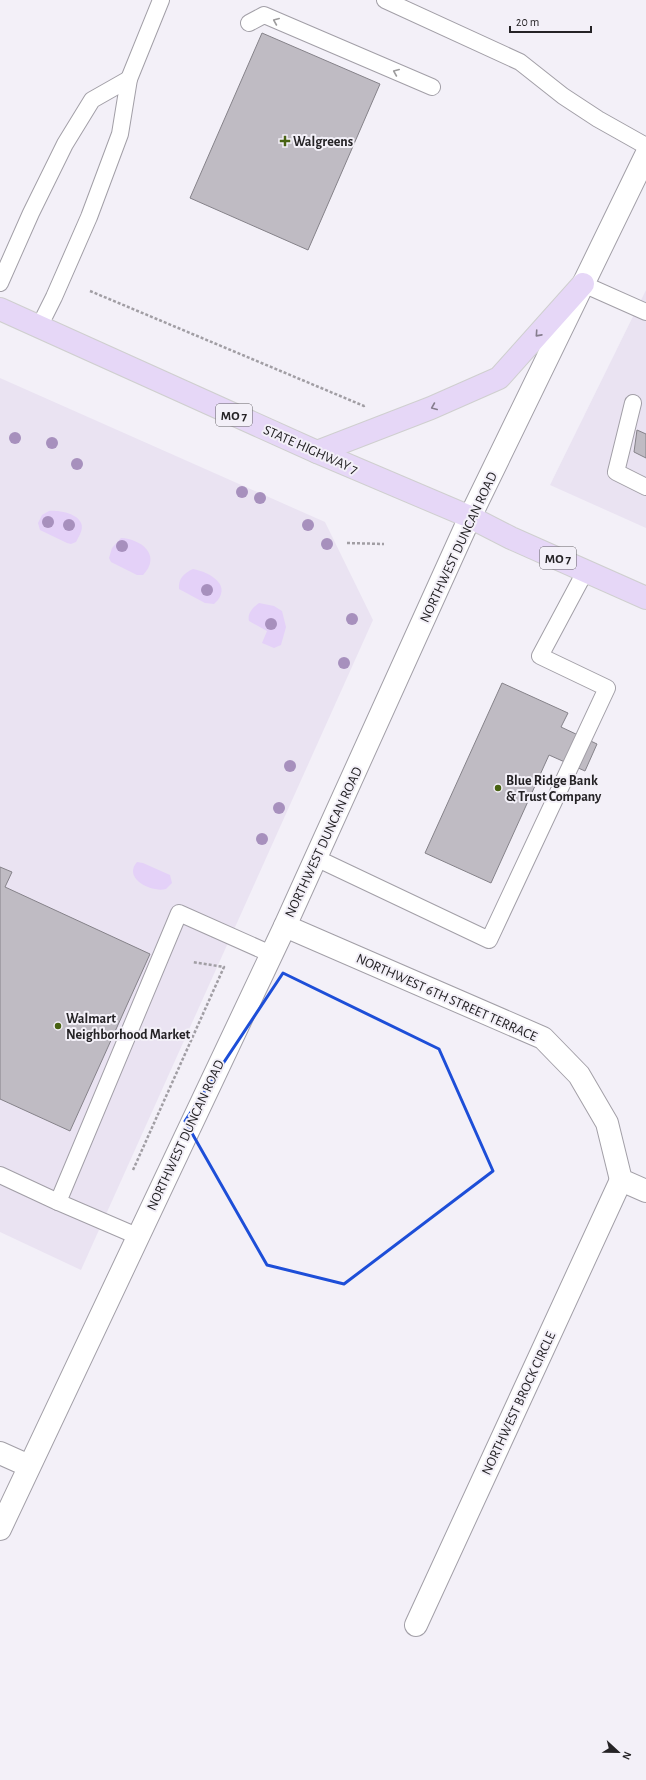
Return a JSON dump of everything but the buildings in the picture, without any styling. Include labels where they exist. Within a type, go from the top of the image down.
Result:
[{"type":"main road","points":[[317,452],[431,408],[499,378],[583,284]]},
{"type":"main road","name":"STATE HIGHWAY 7","points":[[0,309],[317,452],[470,517]]},
{"type":"main road","name":"MO 7","points":[[470,517],[511,538],[586,570],[646,598]]},
{"type":"street","name":"NORTHWEST DUNCAN ROAD","points":[[0,1529],[137,1236],[285,926],[470,517],[646,155]]},
{"type":"street","name":"NORTHWEST 6TH STREET TERRACE","points":[[285,926],[542,1038],[579,1075],[607,1123],[621,1180]]},
{"type":"street","points":[[621,1180],[646,1191]]},
{"type":"street","name":"NORTHWEST BROCK CIRCLE","points":[[416,1625],[621,1180]]},
{"type":"street","points":[[0,1453],[29,1466]]},
{"type":"lane","points":[[39,326],[54,297],[89,217],[120,134],[129,79],[161,0]]},
{"type":"lane","points":[[385,0],[520,62],[563,96],[598,120],[646,146]]},
{"type":"lane","points":[[249,24],[264,15],[432,87]]},
{"type":"lane","points":[[0,283],[31,213],[62,151],[92,100],[129,79]]},
{"type":"lane","points":[[583,284],[646,312]]},
{"type":"lane","points":[[633,403],[616,472],[646,487]]},
{"type":"lane","points":[[316,858],[490,940],[607,688],[540,656],[586,570]]},
{"type":"lane","points":[[58,1202],[179,913],[271,954]]},
{"type":"lane","points":[[0,1175],[137,1236]]},
{"type":"path","points":[[90,291],[364,406],[372,403]]},
{"type":"path","points":[[347,543],[384,544]]},
{"type":"path","points":[[133,1170],[224,968],[192,962]]},
{"type":"highlighted area","points":[[283,973],[439,1049],[493,1171],[344,1284],[267,1265],[185,1121]]},
{"type":"shaded area","points":[[646,290],[646,528],[550,485]]},
{"type":"shaded area","points":[[0,378],[325,522],[373,620],[81,1270],[0,1232]]},
{"type":"shaded area","points":[[49,511],[66,513],[79,520],[82,528],[76,542],[71,544],[67,543],[40,530],[38,523],[42,515]]},
{"type":"shaded area","points":[[121,538],[136,541],[147,549],[150,555],[150,561],[148,568],[143,575],[137,575],[111,562],[109,558],[112,548]]},
{"type":"shaded area","points":[[193,569],[206,573],[221,586],[222,591],[220,597],[214,604],[205,603],[179,589],[182,577]]},
{"type":"shaded area","points":[[259,603],[274,606],[282,611],[286,627],[281,645],[274,648],[262,643],[267,631],[249,621],[251,611]]},
{"type":"shaded area","points":[[137,862],[143,863],[170,875],[172,883],[166,889],[160,890],[147,887],[136,879],[133,874],[133,868]]},
{"type":"place","name":"Walgreens","points":[[285,141]]},
{"type":"place","name":"Blue Ridge Bank & Trust Company","points":[[498,788]]},
{"type":"place","name":"Walmart Neighborhood Market","points":[[58,1026]]}]
